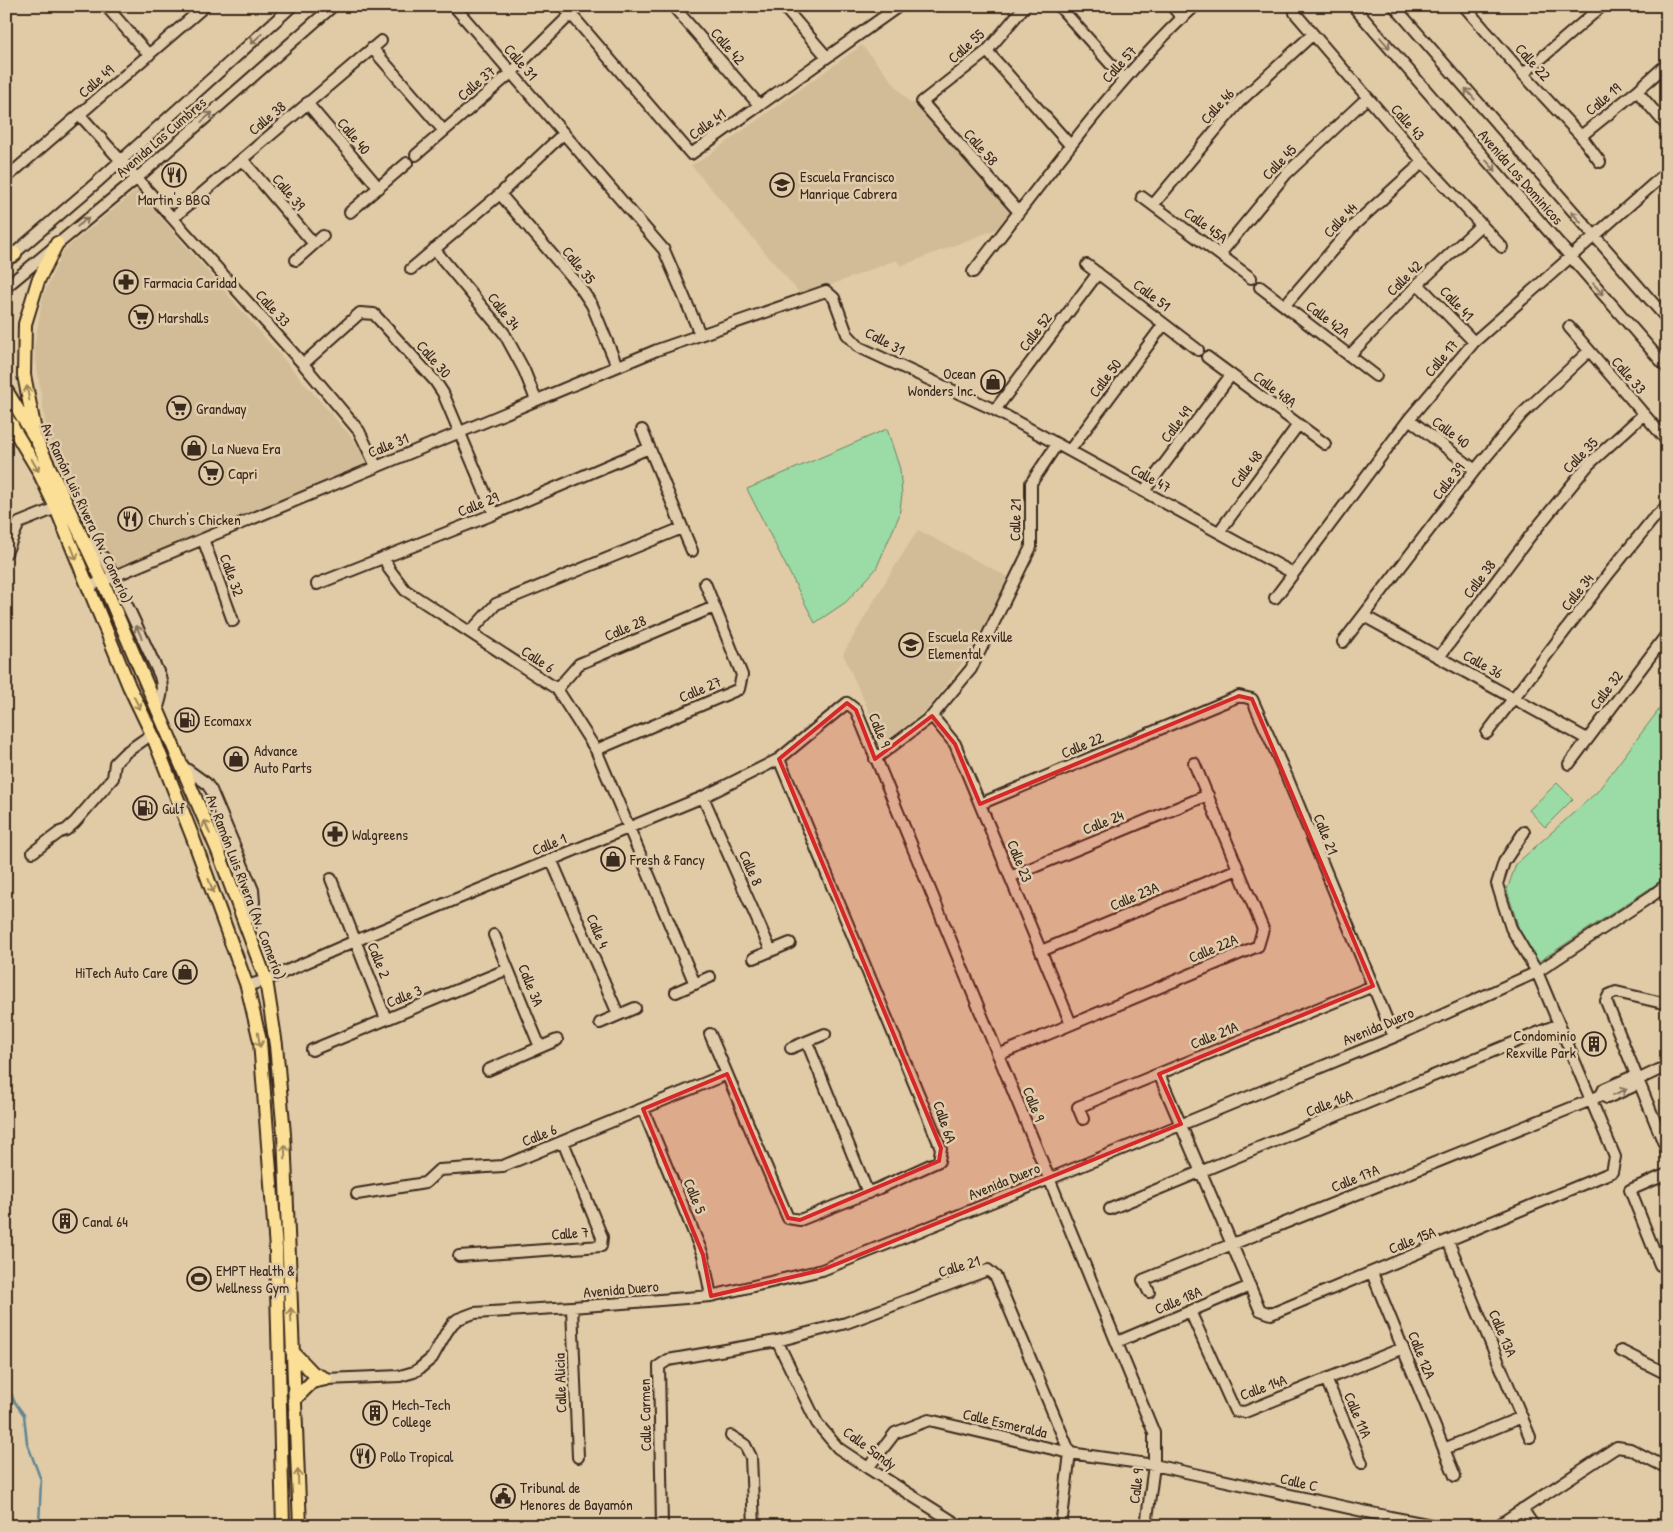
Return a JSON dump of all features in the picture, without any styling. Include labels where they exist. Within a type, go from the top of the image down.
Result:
[{"type":"main road","points":[[37,440],[24,375],[25,324],[38,281],[57,243]]},
{"type":"main road","name":"Av. Ramón Luis Rivera (Av. Comerío)","points":[[6,390],[37,440],[83,540],[109,579],[157,710],[218,851],[266,980],[276,1045],[284,1134],[300,1526]]},
{"type":"main road","name":"Av. Ramón Luis Rivera (Av. Comerío)","points":[[8,421],[38,470],[56,508],[129,686],[152,734],[193,838],[247,986],[260,1041],[276,1249],[283,1526]]},
{"type":"main road","points":[[292,1351],[313,1373],[326,1379]]},
{"type":"main road","points":[[294,1400],[312,1382],[326,1379]]},
{"type":"street","points":[[106,6],[149,55]]},
{"type":"street","name":"Calle 49","points":[[6,178],[205,6]]},
{"type":"street","name":"Avenida Las Cumbres","points":[[9,258],[96,183],[292,6]]},
{"type":"street","name":"Avenida Las Cumbres","points":[[6,288],[57,243],[136,179],[333,6]]},
{"type":"street","name":"Calle 31","points":[[454,6],[664,250],[700,334]]},
{"type":"street","name":"Calle 42","points":[[673,6],[759,105]]},
{"type":"street","points":[[783,6],[827,57]]},
{"type":"street","name":"Calle 55","points":[[922,102],[987,51],[1024,6]]},
{"type":"street","points":[[1059,6],[1124,79]]},
{"type":"street","points":[[1172,6],[1182,18]]},
{"type":"street","name":"Calle 57","points":[[973,272],[1018,212],[1124,79],[1195,6]]},
{"type":"street","name":"Avenida Los Dominicos","points":[[1353,6],[1667,368]]},
{"type":"street","name":"Avenida Los Dominicos","points":[[1394,6],[1667,319]]},
{"type":"street","points":[[1523,74],[1602,6]]},
{"type":"street","name":"Calle 41","points":[[568,10],[691,154],[895,7]]},
{"type":"street","name":"Calle 22","points":[[1468,8],[1523,74],[1581,136]]},
{"type":"street","name":"Calle 37","points":[[416,155],[511,73],[568,10]]},
{"type":"street","name":"Calle 43","points":[[1295,13],[1423,162],[1502,247]]},
{"type":"street","name":"Calle 46","points":[[1152,205],[1239,102],[1313,34]]},
{"type":"street","name":"Calle 38","points":[[173,218],[376,44],[444,131]]},
{"type":"street","points":[[987,51],[1070,146]]},
{"type":"street","name":"Calle 19","points":[[1600,162],[1581,136],[1667,64]]},
{"type":"street","points":[[1637,91],[1667,126]]},
{"type":"street","name":"Calle 45","points":[[1220,254],[1286,174],[1368,98]]},
{"type":"street","name":"Calle 58","points":[[922,102],[1018,212]]},
{"type":"street","name":"Calle 40","points":[[307,103],[379,188]]},
{"type":"street","points":[[80,115],[136,179]]},
{"type":"street","points":[[411,269],[500,194],[564,133]]},
{"type":"street","name":"Calle 39","points":[[242,159],[314,244]]},
{"type":"street","name":"Calle 44","points":[[1285,305],[1356,224],[1423,162]]},
{"type":"street","points":[[350,212],[407,163]]},
{"type":"street","name":"Calle 17","points":[[1275,598],[1408,419],[1474,342],[1667,172]]},
{"type":"street","name":"Calle 33","points":[[136,179],[303,364],[359,431],[376,466]]},
{"type":"street","name":"Calle 35","points":[[500,194],[580,287],[592,305],[617,366]]},
{"type":"street","name":"Calle 45A","points":[[1142,197],[1251,278]]},
{"type":"street","name":"Calle 42","points":[[1350,355],[1418,284],[1482,224]]},
{"type":"street","points":[[296,260],[323,236]]},
{"type":"street","name":"Calle 34","points":[[434,249],[504,333],[524,370],[536,400]]},
{"type":"street","name":"Calle 51","points":[[1087,265],[1198,350]]},
{"type":"street","name":"Calle 52","points":[[995,410],[1098,273]]},
{"type":"street","name":"Calle 41","points":[[1418,284],[1474,342]]},
{"type":"street","name":"Calle 42A","points":[[1260,286],[1376,376]]},
{"type":"street","name":"Calle 31","points":[[88,587],[617,366],[700,334],[826,291],[834,298],[848,334],[859,347],[995,410]]},
{"type":"street","name":"Calle 30","points":[[303,364],[360,313],[374,314],[443,393],[494,514]]},
{"type":"street","name":"Calle 50","points":[[1070,450],[1164,324]]},
{"type":"street","name":"Calle 33","points":[[1569,327],[1667,441]]},
{"type":"street","name":"Calle 39","points":[[1343,642],[1475,470],[1522,414],[1589,351]]},
{"type":"street","name":"Calle 48A","points":[[1208,357],[1325,444]]},
{"type":"street","name":"Calle 49","points":[[1144,491],[1231,375]]},
{"type":"street","name":"Calle 47","points":[[995,410],[1293,573]]},
{"type":"street","name":"Calle 35","points":[[1543,520],[1589,464],[1644,414]]},
{"type":"street","name":"Calle 40","points":[[1408,419],[1475,470]]},
{"type":"street","name":"Calle 48","points":[[1219,532],[1298,425]]},
{"type":"street","points":[[642,430],[692,551]]},
{"type":"street","name":"Calle 21","points":[[875,759],[932,716],[971,669],[1031,547],[1031,483],[1058,444]]},
{"type":"street","name":"Calle 29","points":[[318,584],[494,514],[649,448]]},
{"type":"street","name":"Calle 34","points":[[1512,698],[1646,527],[1667,506]]},
{"type":"street","points":[[6,553],[19,523],[56,508]]},
{"type":"street","name":"Calle 38","points":[[1439,657],[1543,520]]},
{"type":"street","points":[[470,632],[496,604],[682,528]]},
{"type":"street","name":"Calle 32","points":[[204,539],[233,621]]},
{"type":"street","name":"Calle 6","points":[[384,557],[388,569],[405,590],[557,689],[596,750],[628,828]]},
{"type":"street","name":"Calle 27","points":[[596,750],[739,689],[742,675],[705,583]]},
{"type":"street","name":"Calle 28","points":[[557,689],[579,664],[714,607]]},
{"type":"street","name":"Calle 36","points":[[1364,616],[1587,739]]},
{"type":"street","name":"Calle 32","points":[[1569,764],[1667,634]]},
{"type":"street","name":"Calle 21","points":[[1196,714],[1240,696],[1252,699],[1287,777],[1394,1037]]},
{"type":"street","points":[[1486,732],[1512,698]]},
{"type":"street","name":"Calle 1","points":[[247,986],[266,980],[354,941],[703,797],[779,759],[847,704]]},
{"type":"street","name":"Calle 9","points":[[847,704],[856,710],[1154,1433],[1154,1465],[1146,1526]]},
{"type":"street","name":"Calle 22","points":[[980,804],[1196,714]]},
{"type":"street","name":"Calle 23","points":[[932,716],[955,744],[1071,1024]]},
{"type":"street","points":[[33,852],[75,822],[113,778],[115,763],[125,753],[152,734]]},
{"type":"street","name":"Calle 6A","points":[[710,1034],[788,1218],[800,1220],[868,1193],[939,1161],[941,1148],[779,759]]},
{"type":"street","name":"Calle 22A","points":[[998,1055],[1258,946],[1263,930],[1194,763]]},
{"type":"street","points":[[181,765],[206,783],[211,790],[253,890],[254,902],[245,925]]},
{"type":"street","name":"Calle 24","points":[[1010,877],[1208,795]]},
{"type":"street","name":"Calle 8","points":[[703,797],[771,951]]},
{"type":"street","points":[[628,828],[694,984]]},
{"type":"street","name":"Calle 15A","points":[[1159,1074],[1260,1310],[1271,1314],[1612,1172],[1616,1157],[1537,972],[1512,928],[1497,884],[1504,862],[1524,832]]},
{"type":"street","name":"Calle 4","points":[[551,859],[618,1014]]},
{"type":"street","name":"Calle 23A","points":[[1041,951],[1238,869]]},
{"type":"street","name":"Calle 2","points":[[331,879],[386,1019]]},
{"type":"street","name":"Avenida Duero","points":[[326,1379],[400,1376],[414,1372],[432,1358],[453,1323],[474,1312],[572,1308],[711,1296],[822,1270],[1394,1037],[1537,972],[1667,884]]},
{"type":"street","name":"Calle 3A","points":[[494,935],[540,1047]]},
{"type":"street","points":[[754,958],[790,943]]},
{"type":"street","name":"Calle 3","points":[[312,1050],[508,969]]},
{"type":"street","points":[[676,992],[710,978]]},
{"type":"street","name":"Calle 21A","points":[[1083,1119],[1078,1107],[1373,986]]},
{"type":"street","points":[[1667,1004],[1616,992],[1610,995],[1606,1001],[1667,1151]]},
{"type":"street","points":[[600,1023],[635,1008]]},
{"type":"street","name":"Calle 16A","points":[[1110,1208],[1202,1172],[1559,1024]]},
{"type":"street","points":[[792,1048],[825,1034]]},
{"type":"street","points":[[488,1070],[557,1040]]},
{"type":"street","points":[[807,1042],[868,1193]]},
{"type":"street","points":[[1637,1080],[1667,1066]]},
{"type":"street","name":"Calle 6","points":[[357,1194],[425,1183],[439,1170],[503,1166],[727,1074]]},
{"type":"street","name":"Calle 17A","points":[[1149,1292],[1143,1280],[1601,1095],[1607,1098],[1632,1087],[1637,1080]]},
{"type":"street","name":"Calle 5","points":[[643,1109],[703,1255],[711,1296]]},
{"type":"street","name":"Calle 7","points":[[459,1256],[601,1246],[602,1237],[563,1142]]},
{"type":"street","points":[[1660,1265],[1630,1190],[1667,1174]]},
{"type":"street","name":"Calle 13A","points":[[1448,1241],[1530,1437]]},
{"type":"street","name":"Calle 21","points":[[777,1341],[846,1323],[988,1270],[996,1277],[1070,1454]]},
{"type":"street","name":"Calle 12A","points":[[1372,1273],[1455,1476]]},
{"type":"street","name":"Calle 18A","points":[[1117,1342],[1250,1286]]},
{"type":"street","name":"Calle Alicia","points":[[572,1308],[578,1457]]},
{"type":"street","name":"Calle 14A","points":[[1190,1311],[1235,1411],[1245,1412],[1403,1348]]},
{"type":"street","name":"Calle Sandy","points":[[777,1341],[817,1423],[838,1448],[960,1526]]},
{"type":"street","name":"Calle Carmen","points":[[662,1526],[659,1366],[668,1360],[777,1341]]},
{"type":"street","points":[[1620,1351],[1667,1374]]},
{"type":"street","name":"Calle 11A","points":[[1326,1379],[1362,1463]]},
{"type":"street","points":[[1444,1449],[1522,1417]]},
{"type":"street","name":"Calle Esmeralda","points":[[868,1468],[895,1433],[929,1420],[1070,1454],[1154,1465]]},
{"type":"street","points":[[732,1436],[745,1445],[751,1457],[754,1526]]},
{"type":"street","points":[[1497,1526],[1617,1447],[1630,1449],[1667,1468]]},
{"type":"street","points":[[1061,1526],[1070,1454]]},
{"type":"street","name":"Calle C","points":[[1154,1465],[1388,1521],[1437,1526]]},
{"type":"street","points":[[1522,1509],[1534,1526]]},
{"type":"highlighted area","points":[[1239,696],[1252,699],[1373,986],[1159,1074],[1181,1124],[822,1270],[711,1296],[703,1255],[643,1109],[727,1074],[788,1218],[800,1220],[939,1161],[941,1148],[779,759],[847,703],[856,710],[875,759],[932,716],[955,744],[980,804]]},
{"type":"shaded area","points":[[862,45],[910,103],[917,103],[1011,211],[1002,227],[901,266],[896,260],[802,296],[691,165],[703,159]]},
{"type":"shaded area","points":[[137,190],[353,439],[373,473],[118,581],[47,434],[34,347],[43,296],[63,251]]},
{"type":"shaded area","name":"Escuela Rexville Elemental","points":[[918,530],[1008,577],[981,636],[951,679],[926,711],[884,745],[843,654]]},
{"type":"green space","points":[[887,429],[900,469],[902,495],[899,516],[876,569],[846,602],[815,623],[747,489]]},
{"type":"green space","points":[[1667,699],[1667,877],[1538,962],[1519,929],[1507,890],[1516,864],[1597,792]]},
{"type":"green space","points":[[1557,783],[1573,799],[1545,827],[1529,810]]},
{"type":"waterway","points":[[6,1360],[8,1362],[9,1388],[14,1401],[24,1415],[27,1443],[41,1480],[39,1526]]},
{"type":"place","name":"Martin's BBQ","points":[[174,175]]},
{"type":"place","name":"Escuela Francisco Manrique Cabrera","points":[[782,185]]},
{"type":"place","name":"Farmacia Caridad","points":[[126,282]]},
{"type":"place","name":"Marshalls","points":[[141,317]]},
{"type":"place","name":"Ocean Wonders Inc.","points":[[993,382]]},
{"type":"place","name":"Grandway","points":[[179,408]]},
{"type":"place","name":"La Nueva Era","points":[[194,448]]},
{"type":"place","name":"Capri","points":[[211,473]]},
{"type":"place","name":"Church's Chicken","points":[[130,519]]},
{"type":"place","name":"Escuela Rexville Elemental","points":[[911,645]]},
{"type":"place","name":"Ecomaxx","points":[[187,720]]},
{"type":"place","name":"Advance Auto Parts","points":[[236,759]]},
{"type":"place","name":"Gulf","points":[[145,808]]},
{"type":"place","name":"Walgreens","points":[[335,834]]},
{"type":"place","name":"Fresh & Fancy","points":[[613,859]]},
{"type":"place","name":"HiTech Auto Care","points":[[185,972]]},
{"type":"place","name":"Condominio Rexville Park","points":[[1594,1044]]},
{"type":"place","name":"Canal 64","points":[[65,1221]]},
{"type":"place","name":"EMPT Health & Wellness Gym","points":[[199,1279]]},
{"type":"place","name":"Mech-Tech College","points":[[375,1413]]},
{"type":"place","name":"Pollo Tropical","points":[[363,1456]]},
{"type":"place","name":"Tribunal de Menores de Bayamón","points":[[503,1496]]}]
